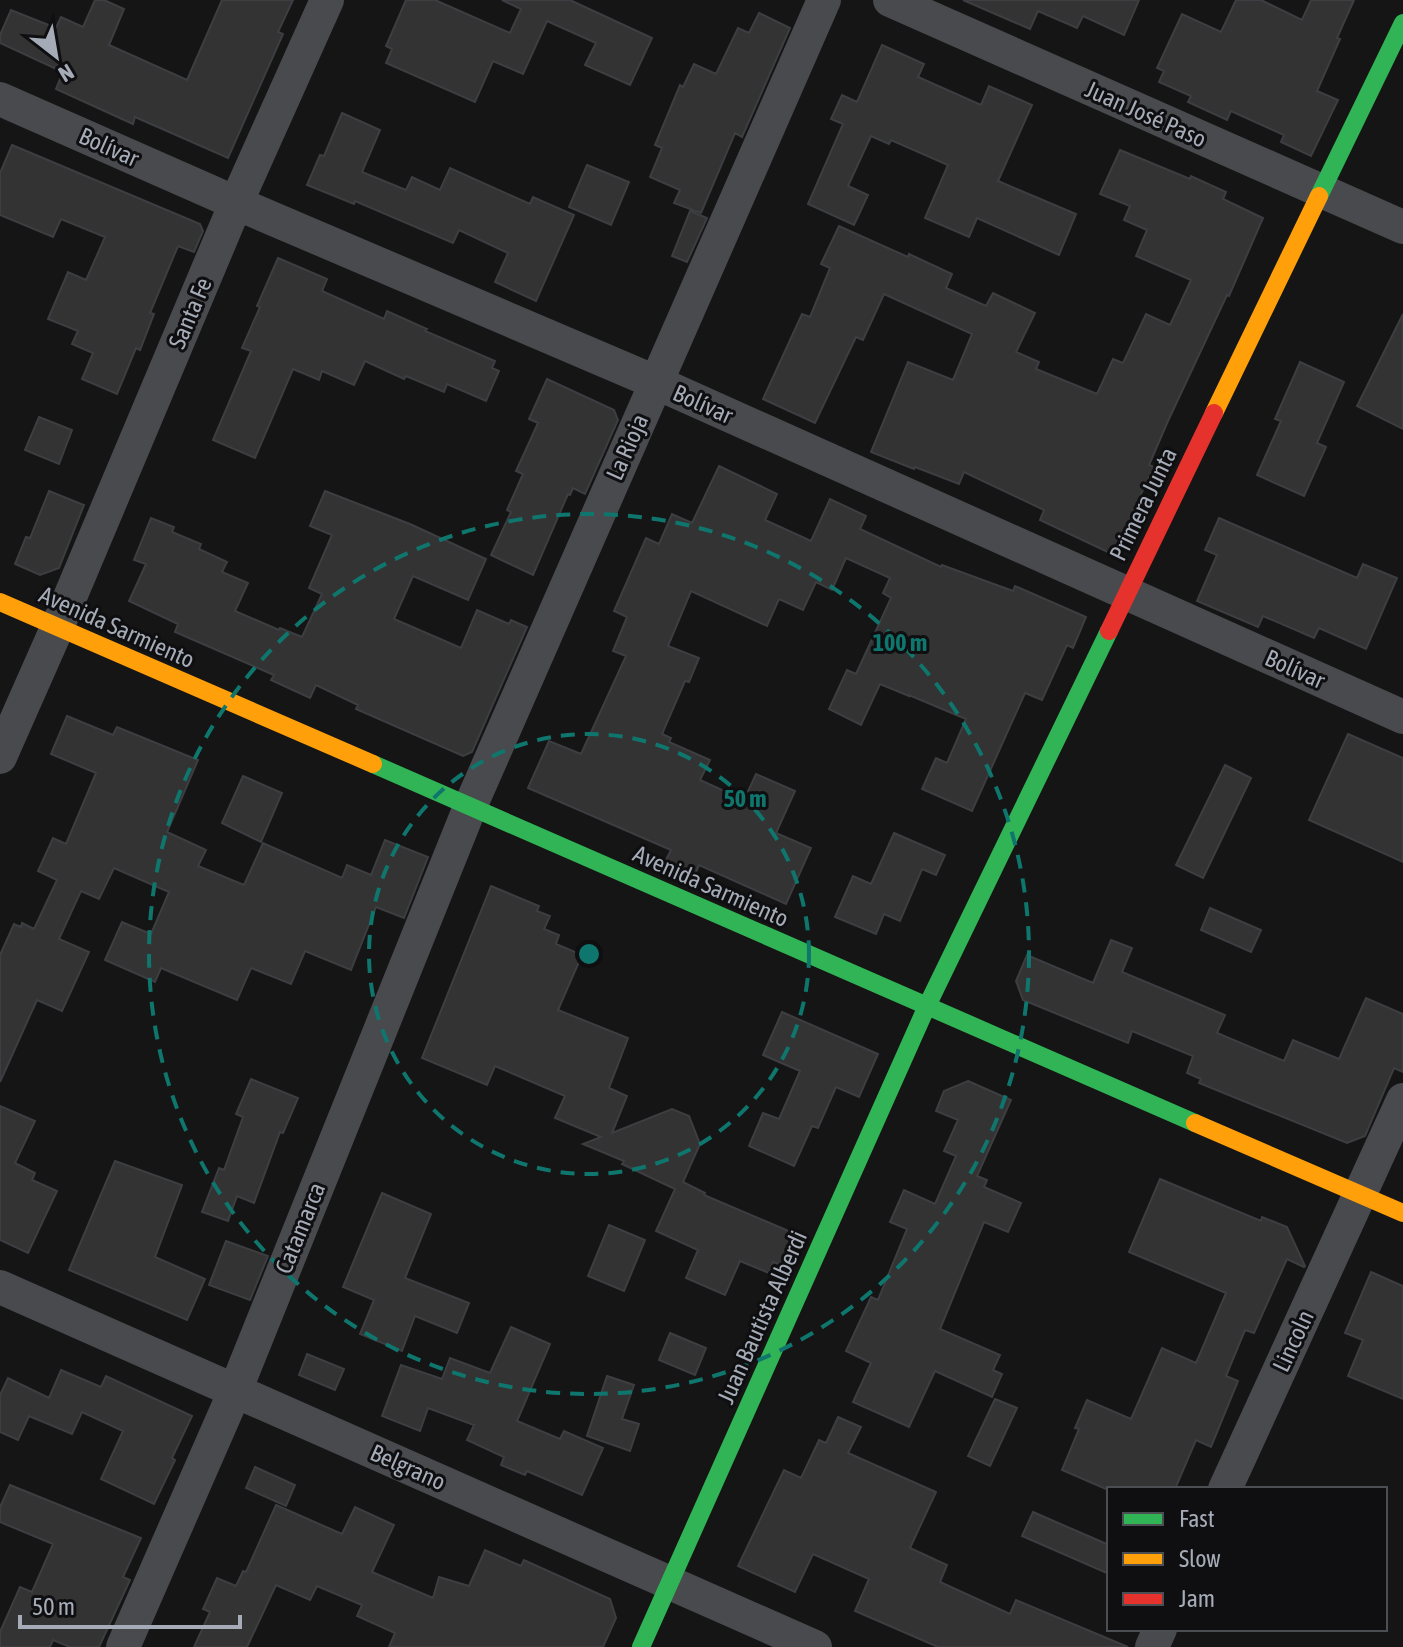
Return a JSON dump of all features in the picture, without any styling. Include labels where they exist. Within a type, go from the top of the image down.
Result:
[{"type":"street","name":"Santa Fe","points":[[0,757],[236,203],[327,0]]},
{"type":"street","name":"La Rioja","points":[[470,807],[824,0]]},
{"type":"street","name":"Juan José Paso","points":[[890,0],[1403,227]]},
{"type":"street","name":"Primera Junta","points":[[927,1006],[1403,23]]},
{"type":"street","name":"Bolívar","points":[[0,99],[655,382],[1403,717]]},
{"type":"street","name":"Avenida Sarmiento","points":[[0,602],[1403,1213]]},
{"type":"street","name":"Catamarca","points":[[123,1647],[235,1391],[470,807]]},
{"type":"street","name":"Juan Bautista Alberdi","points":[[641,1647],[927,1006]]},
{"type":"street","name":"Lincoln","points":[[1226,1487],[1403,1100]]},
{"type":"street","name":"Belgrano","points":[[0,1287],[815,1647]]},
{"type":"building","points":[[95,0],[104,0],[124,9],[109,45],[187,80],[222,0],[293,0],[278,32],[283,34],[228,158],[135,117],[133,124],[56,89],[63,72],[0,43],[0,35],[11,10],[56,28],[61,17],[83,27]]},
{"type":"building","points":[[406,0],[435,0],[510,33],[521,9],[502,0],[570,0],[652,38],[630,85],[585,65],[596,43],[547,21],[523,74],[493,61],[475,102],[386,63],[392,49],[386,46]]},
{"type":"building","points":[[963,0],[1139,0],[1124,35],[1083,16],[1077,28],[1038,11],[1030,29]]},
{"type":"building","points":[[1236,0],[1261,0],[1302,20],[1311,0],[1354,0],[1317,91],[1338,100],[1311,156],[1281,142],[1284,135],[1231,111],[1227,120],[1188,102],[1191,96],[1159,82],[1164,71],[1157,68],[1182,14],[1221,32]]},
{"type":"building","points":[[759,13],[790,28],[742,137],[735,133],[701,213],[674,203],[680,190],[650,177],[662,148],[655,145],[680,85],[683,87],[694,64],[716,74],[738,28],[749,33]]},
{"type":"building","points":[[882,45],[924,64],[918,77],[981,105],[989,86],[1032,105],[998,181],[1076,214],[1059,255],[977,218],[969,237],[925,218],[948,165],[891,140],[889,144],[871,136],[848,186],[868,195],[854,225],[808,204],[843,124],[831,119],[842,95],[857,102]]},
{"type":"building","points":[[342,113],[380,130],[362,172],[406,190],[412,177],[440,190],[450,168],[530,204],[533,197],[574,215],[536,301],[495,282],[508,253],[459,230],[453,243],[355,201],[354,204],[307,185],[320,155],[324,156]]},
{"type":"building","points":[[12,145],[200,224],[203,231],[194,252],[178,246],[150,313],[154,314],[140,350],[136,348],[117,394],[82,379],[93,353],[72,344],[78,331],[48,319],[68,272],[86,280],[105,237],[61,219],[53,237],[0,215],[0,173]]},
{"type":"building","points":[[1120,150],[1226,192],[1223,199],[1263,218],[1168,421],[1149,465],[1154,467],[1130,517],[1133,518],[1116,556],[1040,520],[1044,510],[964,472],[959,484],[871,452],[908,362],[953,380],[972,334],[884,294],[863,340],[856,337],[815,423],[763,399],[802,314],[810,317],[830,268],[821,264],[839,226],[952,274],[946,288],[986,306],[993,293],[1035,313],[1016,352],[1039,362],[1036,369],[1097,394],[1113,359],[1123,363],[1146,314],[1170,325],[1191,280],[1136,256],[1147,230],[1124,220],[1130,206],[1100,194]]},
{"type":"building","points":[[587,165],[629,182],[611,225],[569,207]]},
{"type":"building","points":[[690,211],[707,218],[687,262],[672,256]]},
{"type":"building","points":[[278,258],[327,279],[322,291],[384,319],[387,311],[495,361],[492,368],[499,371],[486,401],[447,384],[444,392],[406,376],[404,379],[365,361],[354,385],[322,371],[319,380],[293,369],[255,458],[213,440],[251,351],[242,348]]},
{"type":"building","points":[[1403,314],[1403,429],[1357,406]]},
{"type":"building","points":[[1300,362],[1344,382],[1317,443],[1326,447],[1304,496],[1257,475],[1281,421],[1275,419]]},
{"type":"building","points":[[547,379],[614,410],[618,420],[585,494],[573,488],[568,494],[533,575],[491,555],[511,512],[507,510],[523,474],[516,471],[538,423],[529,419]]},
{"type":"building","points":[[39,417],[72,430],[59,464],[25,450]]},
{"type":"building","points":[[719,466],[777,494],[765,520],[811,541],[830,499],[866,516],[860,529],[941,567],[1013,591],[1015,586],[1086,617],[1073,648],[1067,645],[1042,700],[1025,693],[972,811],[922,789],[936,758],[947,763],[966,719],[880,684],[861,725],[829,709],[847,670],[856,674],[891,598],[883,593],[890,578],[846,558],[832,590],[816,582],[803,610],[779,599],[767,626],[691,591],[668,646],[699,658],[689,682],[685,681],[662,734],[671,738],[669,742],[710,760],[700,780],[744,800],[756,774],[795,791],[776,833],[811,848],[786,904],[699,865],[694,877],[664,864],[671,850],[528,788],[549,741],[581,754],[626,656],[613,651],[627,617],[614,611],[646,538],[659,544],[672,514],[692,523]]},
{"type":"building","points":[[49,491],[84,505],[59,568],[40,575],[15,564],[26,537],[30,538]]},
{"type":"building","points":[[325,491],[410,524],[486,559],[468,600],[413,576],[394,619],[461,648],[477,610],[509,624],[511,620],[527,627],[472,752],[463,756],[356,709],[358,705],[316,685],[310,698],[271,680],[274,675],[175,632],[178,624],[129,601],[146,564],[134,560],[151,518],[174,527],[172,532],[201,544],[199,549],[227,562],[222,572],[248,583],[235,611],[302,637],[322,594],[309,588],[332,535],[310,526]]},
{"type":"building","points":[[1219,518],[1357,578],[1363,564],[1397,578],[1366,649],[1319,628],[1314,638],[1263,616],[1258,627],[1197,601],[1217,555],[1205,550]]},
{"type":"building","points":[[67,716],[113,735],[117,727],[198,760],[167,832],[206,850],[198,866],[244,885],[263,843],[342,878],[347,865],[371,875],[385,840],[428,857],[404,918],[376,907],[351,970],[305,951],[291,984],[251,968],[237,1000],[161,968],[155,982],[105,960],[122,922],[151,934],[169,892],[114,868],[99,899],[81,891],[59,939],[89,952],[62,1011],[37,1000],[0,1082],[0,955],[14,924],[21,927],[22,923],[34,929],[57,880],[38,871],[53,838],[66,844],[96,773],[51,754]]},
{"type":"building","points":[[1348,734],[1403,758],[1403,862],[1309,820]]},
{"type":"building","points":[[1225,765],[1251,778],[1203,878],[1176,865]]},
{"type":"building","points":[[243,776],[282,793],[261,842],[222,823]]},
{"type":"building","points":[[894,833],[945,855],[936,875],[922,869],[900,921],[884,914],[876,934],[835,917],[853,876],[871,884]]},
{"type":"building","points":[[491,886],[539,906],[537,911],[550,916],[544,929],[559,935],[556,944],[582,955],[558,1010],[628,1038],[609,1088],[627,1096],[612,1133],[672,1109],[689,1116],[700,1144],[683,1182],[704,1195],[798,1235],[784,1266],[773,1262],[769,1273],[740,1261],[725,1295],[686,1278],[698,1250],[656,1231],[675,1189],[622,1164],[624,1161],[583,1144],[601,1137],[555,1118],[565,1096],[495,1066],[487,1085],[422,1058]]},
{"type":"building","points":[[1210,908],[1261,930],[1251,952],[1201,930]]},
{"type":"building","points":[[1111,940],[1132,948],[1122,972],[1225,1015],[1217,1033],[1284,1061],[1293,1040],[1339,1059],[1366,998],[1403,1014],[1403,1072],[1394,1068],[1365,1136],[1347,1143],[1199,1083],[1201,1079],[1187,1073],[1193,1056],[1132,1031],[1128,1043],[1023,1000],[1016,981],[1027,955],[1093,983]]},
{"type":"building","points":[[782,1012],[878,1054],[859,1097],[836,1087],[818,1128],[812,1126],[794,1166],[749,1146],[763,1113],[779,1119],[800,1071],[763,1055]]},
{"type":"building","points":[[251,1079],[298,1098],[283,1133],[280,1132],[254,1203],[237,1196],[228,1221],[202,1212],[219,1168],[224,1170],[243,1117],[236,1114]]},
{"type":"building","points":[[968,1081],[1011,1100],[977,1176],[987,1180],[984,1187],[1021,1203],[1008,1232],[984,1222],[940,1329],[1000,1355],[993,1370],[1002,1374],[992,1397],[935,1371],[909,1427],[853,1402],[871,1363],[846,1351],[871,1297],[878,1300],[907,1229],[890,1222],[904,1190],[935,1204],[956,1156],[944,1151],[958,1120],[936,1111],[944,1091]]},
{"type":"building","points":[[0,1106],[35,1121],[15,1163],[35,1173],[32,1180],[57,1191],[28,1253],[0,1240]]},
{"type":"building","points":[[115,1161],[182,1185],[155,1257],[205,1279],[187,1320],[69,1270]]},
{"type":"building","points":[[1160,1179],[1261,1221],[1262,1217],[1287,1227],[1305,1266],[1287,1259],[1254,1333],[1245,1330],[1226,1376],[1238,1381],[1211,1447],[1196,1440],[1176,1487],[1106,1489],[1062,1470],[1087,1400],[1131,1419],[1162,1348],[1196,1363],[1226,1293],[1129,1252]]},
{"type":"building","points":[[382,1193],[431,1214],[405,1278],[469,1303],[457,1333],[415,1316],[402,1351],[360,1334],[374,1300],[343,1287]]},
{"type":"building","points":[[609,1225],[645,1240],[624,1291],[588,1276]]},
{"type":"building","points":[[226,1241],[268,1256],[250,1300],[209,1285]]},
{"type":"building","points":[[1371,1272],[1403,1286],[1403,1399],[1348,1376],[1363,1340],[1345,1333]]},
{"type":"building","points":[[511,1327],[550,1344],[517,1421],[560,1439],[564,1431],[603,1448],[582,1495],[527,1471],[525,1475],[501,1465],[504,1457],[467,1440],[474,1425],[428,1408],[420,1431],[382,1416],[401,1365],[442,1379],[450,1358],[490,1373]]},
{"type":"building","points":[[670,1333],[706,1348],[695,1375],[659,1360]]},
{"type":"building","points":[[307,1354],[344,1369],[335,1390],[299,1375]]},
{"type":"building","points":[[61,1370],[101,1387],[106,1376],[192,1416],[154,1504],[101,1479],[123,1431],[82,1412],[72,1434],[29,1416],[18,1440],[0,1432],[0,1395],[8,1378],[49,1398]]},
{"type":"building","points":[[607,1376],[634,1385],[622,1419],[639,1424],[630,1451],[587,1436]]},
{"type":"building","points":[[995,1399],[1017,1408],[990,1466],[968,1456]]},
{"type":"building","points":[[838,1417],[861,1427],[848,1453],[936,1492],[910,1548],[947,1565],[940,1582],[1010,1614],[1016,1600],[1128,1647],[938,1647],[855,1611],[869,1579],[813,1554],[795,1592],[738,1566],[784,1470],[801,1478],[819,1440],[826,1443]]},
{"type":"building","points":[[255,1467],[295,1485],[286,1506],[246,1488]]},
{"type":"building","points":[[10,1485],[141,1538],[123,1577],[130,1580],[99,1647],[70,1647],[53,1640],[50,1647],[0,1647],[0,1632],[20,1587],[32,1592],[53,1544],[0,1522],[0,1507]]},
{"type":"building","points":[[276,1505],[342,1534],[355,1507],[394,1525],[372,1572],[433,1598],[439,1577],[469,1586],[485,1550],[521,1566],[524,1560],[610,1599],[616,1618],[603,1647],[389,1647],[395,1633],[357,1616],[362,1605],[317,1586],[310,1600],[276,1585],[247,1647],[194,1647],[210,1612],[203,1609],[217,1578],[236,1586],[243,1571],[246,1572]]},
{"type":"building","points":[[1033,1512],[1107,1544],[1107,1573],[1022,1536]]},
{"type":"traffic: fast","points":[[1319,196],[1403,23]]},
{"type":"traffic: fast","points":[[641,1647],[927,1006],[1109,631]]},
{"type":"traffic: fast","points":[[373,764],[1195,1123]]},
{"type":"traffic: slow","points":[[1214,413],[1319,196]]},
{"type":"traffic: slow","points":[[0,602],[373,764]]},
{"type":"traffic: slow","points":[[1195,1123],[1403,1213]]},
{"type":"traffic: jam","points":[[1109,631],[1214,413]]}]
